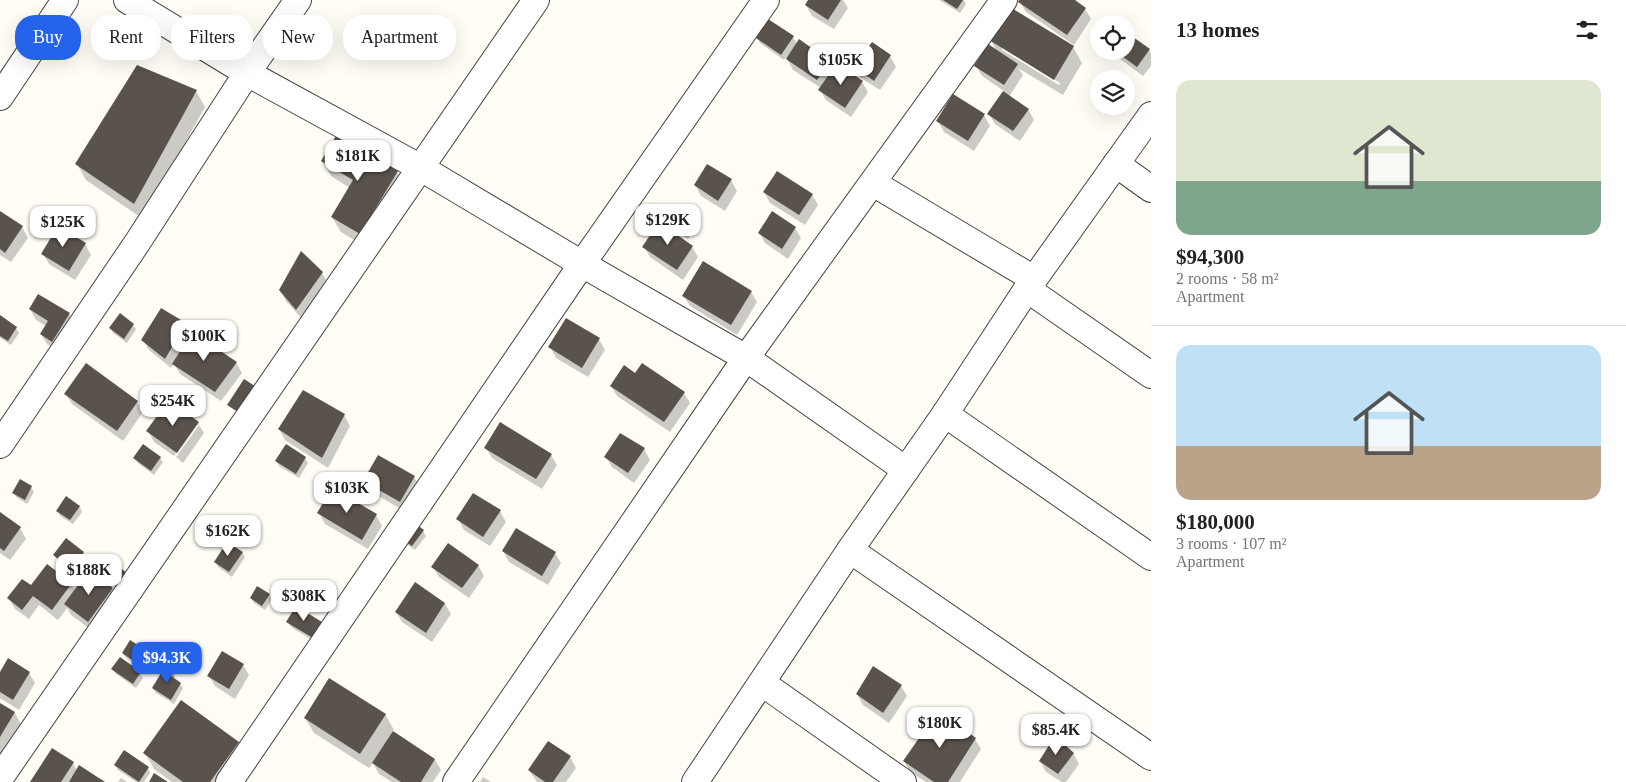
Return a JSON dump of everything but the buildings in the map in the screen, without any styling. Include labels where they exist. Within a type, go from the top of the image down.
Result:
[{"type":"street","points":[[0,97],[65,0]]},
{"type":"street","points":[[127,0],[247,73],[421,168],[582,264],[746,358],[906,470]]},
{"type":"street","points":[[0,445],[137,243],[247,73],[298,0]]},
{"type":"street","points":[[0,778],[536,0]]},
{"type":"street","points":[[229,782],[582,264],[766,0]]},
{"type":"street","points":[[456,782],[746,358],[1004,0]]},
{"type":"street","points":[[695,782],[1031,284],[1151,115]]},
{"type":"street","points":[[1116,164],[1151,189]]},
{"type":"street","points":[[873,183],[1031,284],[1151,375]]},
{"type":"street","points":[[945,414],[1151,557]]},
{"type":"street","points":[[850,550],[1151,757]]},
{"type":"street","points":[[762,683],[903,782]]}]
